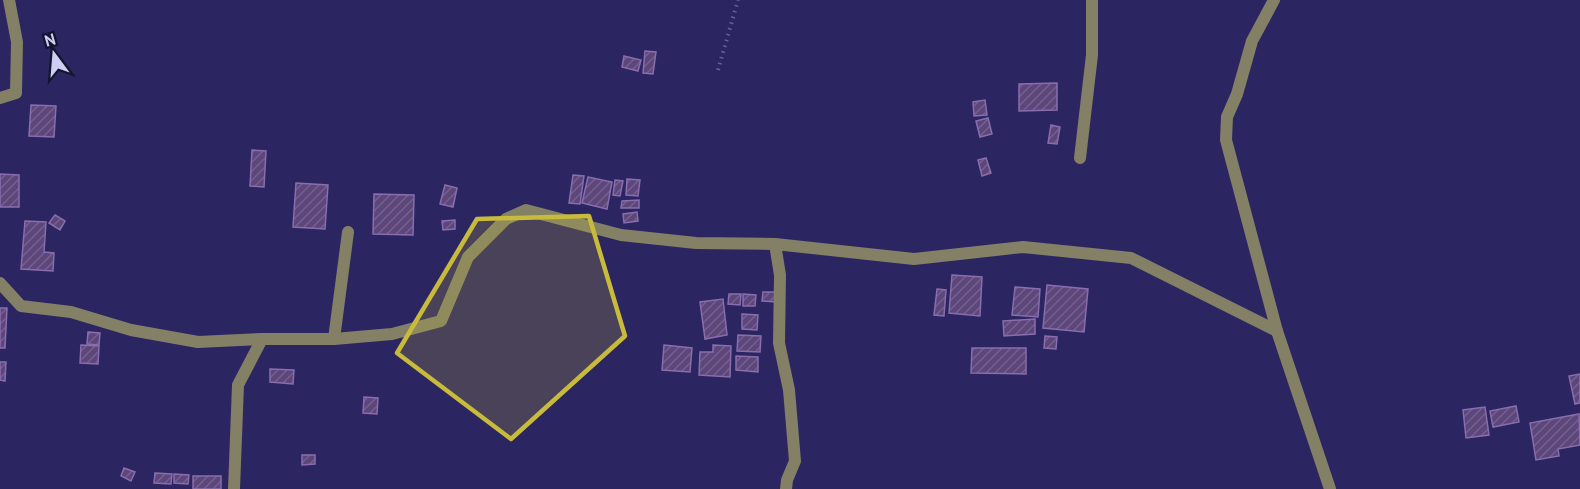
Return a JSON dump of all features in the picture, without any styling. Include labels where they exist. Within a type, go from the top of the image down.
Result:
[{"type":"street","points":[[0,96],[16,93],[17,42],[9,0]]},
{"type":"street","points":[[1080,158],[1092,55],[1092,0]]},
{"type":"street","points":[[1274,0],[1252,41],[1237,94],[1227,117],[1226,140],[1277,331],[1330,489]]},
{"type":"street","points":[[0,283],[21,306],[71,312],[131,330],[198,342],[334,339],[392,334],[441,321],[468,257],[506,219],[526,210],[621,235],[696,243],[775,244],[914,259],[1023,247],[1131,258],[1277,331]]},
{"type":"street","points":[[334,339],[348,232]]},
{"type":"street","points":[[775,244],[780,275],[779,343],[789,390],[795,461],[787,480],[786,489]]},
{"type":"street","points":[[234,489],[238,385],[262,339]]},
{"type":"path","points":[[718,70],[738,0]]},
{"type":"highlighted area","points":[[589,216],[625,336],[511,439],[397,353],[477,219]]},
{"type":"building","points":[[645,51],[656,52],[653,74],[643,73]]},
{"type":"building","points":[[624,56],[641,60],[638,71],[622,67]]},
{"type":"building","points":[[1057,83],[1057,110],[1019,111],[1019,84]]},
{"type":"building","points":[[985,100],[987,115],[974,116],[973,102]]},
{"type":"building","points":[[31,105],[56,106],[54,137],[29,136]]},
{"type":"building","points":[[988,118],[992,134],[980,137],[976,121]]},
{"type":"building","points":[[1051,125],[1060,127],[1057,144],[1048,143]]},
{"type":"building","points":[[252,150],[266,151],[264,187],[250,186]]},
{"type":"building","points":[[986,158],[991,173],[982,176],[978,160]]},
{"type":"building","points":[[0,174],[19,175],[19,207],[0,207]]},
{"type":"building","points":[[573,175],[584,176],[580,204],[569,203]]},
{"type":"building","points":[[588,177],[612,182],[607,209],[582,203]]},
{"type":"building","points":[[627,179],[640,180],[638,196],[626,195]]},
{"type":"building","points":[[615,180],[623,181],[620,196],[613,195]]},
{"type":"building","points":[[296,183],[328,185],[325,229],[293,227]]},
{"type":"building","points":[[445,185],[457,188],[453,207],[440,204]]},
{"type":"building","points":[[374,194],[414,195],[413,235],[373,234]]},
{"type":"building","points":[[639,200],[639,208],[621,208],[622,201]]},
{"type":"building","points":[[637,212],[638,221],[624,223],[623,214]]},
{"type":"building","points":[[55,215],[65,221],[60,230],[49,223]]},
{"type":"building","points":[[455,220],[455,229],[443,230],[442,221]]},
{"type":"building","points":[[25,221],[46,222],[44,252],[54,253],[53,271],[21,269]]},
{"type":"building","points":[[952,275],[982,277],[980,316],[949,313]]},
{"type":"building","points":[[1047,285],[1088,289],[1084,332],[1043,328]]},
{"type":"building","points":[[1015,287],[1040,289],[1038,317],[1012,315]]},
{"type":"building","points":[[937,289],[946,290],[944,316],[934,315]]},
{"type":"building","points":[[763,292],[777,292],[776,302],[762,301]]},
{"type":"building","points":[[729,294],[741,294],[740,305],[728,304]]},
{"type":"building","points":[[743,294],[756,295],[755,306],[743,306]]},
{"type":"building","points":[[723,299],[727,335],[705,339],[700,302]]},
{"type":"building","points":[[0,308],[7,308],[5,348],[0,348]]},
{"type":"building","points":[[742,314],[758,315],[757,330],[742,329]]},
{"type":"building","points":[[1035,319],[1035,334],[1004,336],[1003,321]]},
{"type":"building","points":[[88,332],[100,333],[99,345],[87,344]]},
{"type":"building","points":[[738,335],[761,336],[760,352],[737,351]]},
{"type":"building","points":[[1045,336],[1057,337],[1056,349],[1044,348]]},
{"type":"building","points":[[81,345],[99,346],[98,364],[80,363]]},
{"type":"building","points":[[664,345],[692,348],[690,372],[662,370]]},
{"type":"building","points":[[713,345],[731,346],[730,377],[699,375],[700,352],[713,352]]},
{"type":"building","points":[[972,348],[1026,348],[1026,374],[971,373]]},
{"type":"building","points":[[736,356],[758,357],[758,372],[736,370]]},
{"type":"building","points":[[0,362],[6,362],[5,381],[0,380]]},
{"type":"building","points":[[270,369],[294,370],[293,384],[270,382]]},
{"type":"building","points":[[1580,374],[1580,403],[1575,404],[1569,376]]},
{"type":"building","points":[[364,397],[378,398],[377,414],[363,413]]},
{"type":"building","points":[[1516,406],[1519,422],[1493,427],[1490,411]]},
{"type":"building","points":[[1485,407],[1489,435],[1466,438],[1463,410]]},
{"type":"building","points":[[1579,414],[1580,445],[1558,449],[1559,456],[1536,460],[1530,423]]},
{"type":"building","points":[[302,455],[315,455],[315,464],[302,465]]},
{"type":"building","points":[[124,468],[135,472],[131,481],[121,476]]},
{"type":"building","points":[[155,473],[172,474],[171,484],[154,483]]},
{"type":"building","points":[[174,474],[189,475],[188,484],[174,483]]},
{"type":"building","points":[[193,476],[221,476],[221,489],[193,489]]}]
